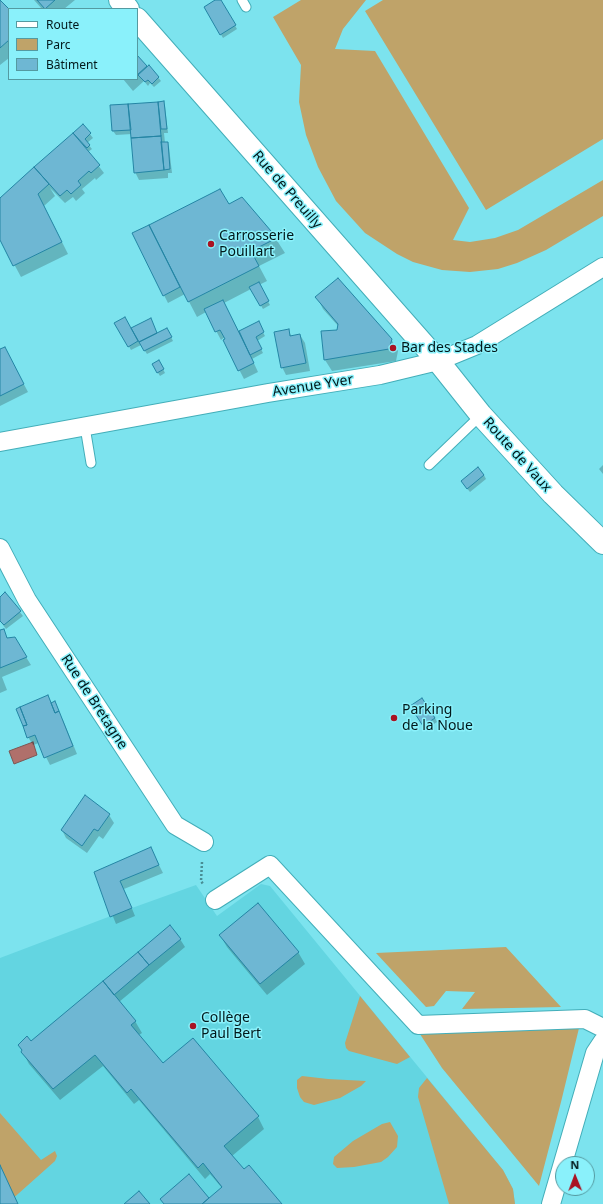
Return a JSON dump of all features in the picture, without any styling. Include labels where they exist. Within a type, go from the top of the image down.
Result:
[{"type":"street","points":[[120,0],[127,8]]},
{"type":"street","name":"Rue de Preuilly","points":[[138,20],[438,361]]},
{"type":"street","name":"Avenue Yver","points":[[0,442],[380,375],[438,361],[477,345],[603,266]]},
{"type":"street","name":"Route de Vaux","points":[[438,361],[481,415],[553,494],[603,543]]},
{"type":"street","name":"Rue de Bretagne","points":[[0,548],[27,600],[175,825],[204,842]]},
{"type":"street","points":[[216,900],[270,865],[418,1025],[585,1019],[603,1028]]},
{"type":"street","points":[[551,1204],[595,1054],[603,1041]]},
{"type":"lane","points":[[429,465],[481,415]]},
{"type":"lane","points":[[85,426],[91,464]]},
{"type":"shaded area","points":[[33,742],[37,755],[14,764],[9,751]]},
{"type":"shaded area","name":"Collège Paul Bert","points":[[261,884],[270,886],[503,1170],[513,1189],[515,1204],[0,1204],[0,958],[196,885],[217,916]]},
{"type":"green space","points":[[301,0],[366,0],[343,29],[335,49],[375,51],[469,208],[453,240],[470,242],[495,238],[518,230],[603,180],[603,216],[546,250],[517,263],[498,269],[470,272],[442,270],[413,262],[397,254],[365,233],[336,201],[318,167],[306,135],[299,102],[301,65],[273,17]]},
{"type":"green space","points":[[383,0],[603,0],[603,139],[486,210],[365,11]]},
{"type":"green space","points":[[506,947],[561,1007],[462,1009],[475,992],[446,991],[434,1006],[426,1007],[376,953]]},
{"type":"green space","points":[[360,996],[410,1057],[397,1064],[349,1051],[346,1048],[345,1043]]},
{"type":"green space","points":[[580,1024],[539,1186],[442,1068],[418,1031]]},
{"type":"green space","points":[[302,1076],[366,1081],[361,1086],[340,1098],[314,1105],[304,1102],[300,1097],[297,1088],[297,1080]]},
{"type":"green space","points":[[427,1078],[503,1170],[513,1189],[515,1204],[449,1204],[418,1097],[419,1088]]},
{"type":"green space","points":[[0,1113],[41,1160],[55,1151],[57,1156],[55,1161],[9,1202],[0,1204]]},
{"type":"green space","points":[[390,1122],[398,1136],[397,1147],[388,1157],[381,1162],[354,1167],[337,1168],[333,1164],[334,1157],[353,1141],[382,1124]]},
{"type":"building","points":[[0,0],[8,8],[8,41],[0,48]]},
{"type":"building","points":[[37,0],[55,0],[46,8],[44,8]]},
{"type":"building","points":[[215,0],[221,0],[236,25],[220,35],[204,7]]},
{"type":"building","points":[[138,56],[147,66],[138,74]]},
{"type":"building","points":[[149,65],[159,77],[152,84],[148,80],[145,82],[138,75]]},
{"type":"building","points":[[164,101],[167,129],[161,129],[158,102]]},
{"type":"building","points":[[158,102],[161,136],[131,138],[128,104]]},
{"type":"building","points":[[128,104],[131,130],[112,131],[110,105]]},
{"type":"building","points":[[83,124],[91,133],[85,139],[90,145],[87,148],[73,133]]},
{"type":"building","points":[[73,133],[100,165],[91,173],[89,171],[78,181],[81,185],[71,194],[67,190],[60,196],[34,167]]},
{"type":"building","points":[[161,136],[164,170],[134,173],[131,138]]},
{"type":"building","points":[[161,142],[168,142],[170,169],[164,170]]},
{"type":"building","points":[[34,167],[49,184],[38,194],[62,242],[13,266],[0,240],[0,198]]},
{"type":"building","name":"Carrosserie Pouillart","points":[[220,189],[229,204],[242,197],[277,238],[251,251],[259,266],[188,302],[149,225]]},
{"type":"building","points":[[149,225],[180,287],[163,296],[132,233]]},
{"type":"building","points":[[338,278],[392,339],[389,349],[324,360],[321,331],[337,330],[338,324],[315,297]]},
{"type":"building","points":[[259,282],[269,301],[260,306],[249,287]]},
{"type":"building","points":[[223,300],[254,363],[238,371],[223,340],[225,339],[220,330],[215,332],[204,309]]},
{"type":"building","points":[[125,317],[138,341],[128,347],[114,323]]},
{"type":"building","points":[[151,318],[157,333],[139,342],[131,328]]},
{"type":"building","points":[[259,321],[264,332],[256,337],[262,349],[250,355],[239,331]]},
{"type":"building","points":[[167,328],[172,337],[144,351],[139,342]]},
{"type":"building","points":[[289,329],[290,336],[300,334],[306,363],[281,368],[274,332]]},
{"type":"building","points":[[5,347],[24,384],[0,396],[0,349]]},
{"type":"building","points":[[159,360],[164,369],[157,373],[152,364]]},
{"type":"building","points":[[478,467],[484,475],[467,489],[461,481]]},
{"type":"building","points":[[5,592],[21,611],[4,625],[0,621],[0,597]]},
{"type":"building","points":[[4,629],[7,638],[15,637],[27,657],[0,668],[0,630]]},
{"type":"building","points":[[48,695],[55,713],[59,711],[73,746],[44,758],[35,735],[27,738],[23,726],[27,725],[20,707]]},
{"type":"building","points":[[422,698],[435,718],[423,726],[410,706]]},
{"type":"building","points":[[55,701],[59,711],[55,713],[51,703]]},
{"type":"building","points":[[20,707],[27,725],[23,726],[16,709]]},
{"type":"building","points":[[85,795],[110,814],[98,831],[94,829],[82,846],[61,830]]},
{"type":"building","points":[[151,847],[159,865],[120,881],[132,908],[110,917],[94,872]]},
{"type":"building","points":[[258,903],[299,952],[260,984],[219,935]]},
{"type":"building","points":[[170,925],[181,939],[149,965],[138,952]]},
{"type":"building","points":[[138,952],[149,965],[114,995],[103,981]]},
{"type":"building","points":[[103,981],[136,1021],[131,1025],[163,1063],[193,1038],[259,1116],[224,1146],[244,1169],[249,1165],[282,1204],[202,1204],[222,1187],[203,1163],[198,1168],[131,1089],[127,1093],[95,1055],[53,1089],[21,1052],[22,1050],[18,1045],[27,1036],[31,1041]]},
{"type":"building","points":[[0,1165],[18,1204],[0,1204]]},
{"type":"building","points":[[189,1174],[209,1198],[202,1204],[164,1204],[160,1199]]},
{"type":"building","points":[[139,1191],[150,1204],[124,1204]]},
{"type":"place","name":"Carrosserie Pouillart","points":[[211,244]]},
{"type":"place","name":"Bar des Stades","points":[[393,348]]},
{"type":"place","name":"Parking de la Noue","points":[[394,718]]},
{"type":"place","name":"Collège Paul Bert","points":[[193,1026]]}]
